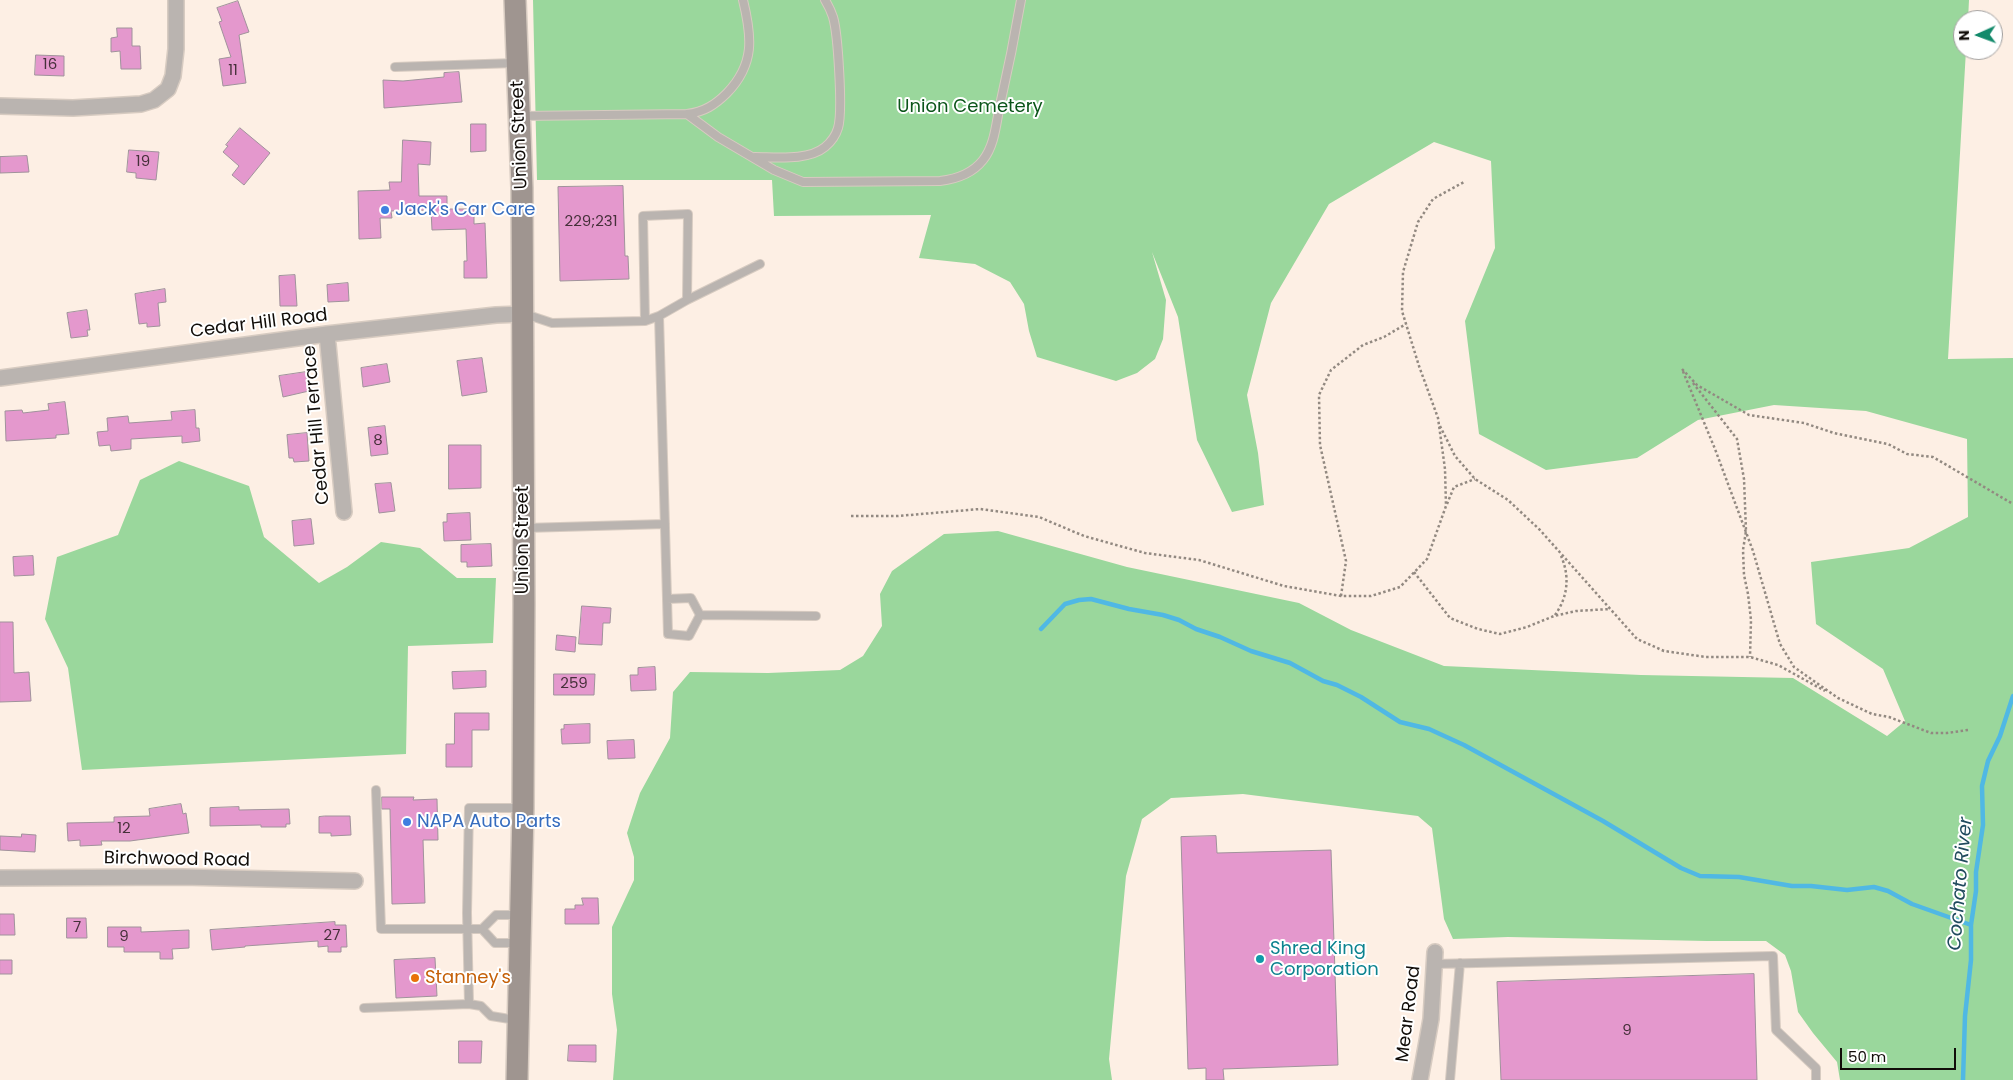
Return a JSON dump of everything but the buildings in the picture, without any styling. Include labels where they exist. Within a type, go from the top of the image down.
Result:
[{"type":"main road","name":"Union Street","points":[[515,0],[522,188],[523,314],[523,808],[517,1080]]},
{"type":"street","points":[[0,106],[73,108],[141,104],[154,100],[168,89],[173,76],[176,49],[176,0]]},
{"type":"street","name":"Cedar Hill Road","points":[[0,378],[327,334],[496,315],[523,314]]},
{"type":"street","name":"Cedar Hill Terrace","points":[[327,334],[344,512]]},
{"type":"street","name":"Birchwood Road","points":[[0,878],[182,878],[355,881]]},
{"type":"street","name":"Mear Road","points":[[1420,1080],[1429,1035],[1435,958]]},
{"type":"lane","points":[[519,116],[687,114],[698,113],[712,106],[737,82],[744,72],[748,60],[750,34],[743,0]]},
{"type":"lane","points":[[755,158],[798,156],[813,153],[825,147],[834,135],[840,119],[836,32],[833,18],[825,0]]},
{"type":"lane","points":[[687,114],[718,137],[793,179],[813,183],[940,181],[959,178],[984,159],[992,140],[1012,52],[1021,0]]},
{"type":"lane","points":[[395,67],[517,63]]},
{"type":"lane","points":[[645,321],[643,216],[688,214],[687,300]]},
{"type":"lane","points":[[523,314],[552,323],[645,321],[659,316],[760,264]]},
{"type":"lane","points":[[659,316],[668,634],[689,636],[700,615]]},
{"type":"lane","points":[[523,528],[665,524]]},
{"type":"lane","points":[[667,599],[691,598],[700,615]]},
{"type":"lane","points":[[700,615],[816,616]]},
{"type":"lane","points":[[376,790],[381,928],[482,929],[496,915],[521,915]]},
{"type":"lane","points":[[469,1004],[469,808],[523,808]]},
{"type":"lane","points":[[482,929],[495,943],[520,943]]},
{"type":"lane","points":[[1435,958],[1460,963],[1773,956],[1776,1030],[1816,1068],[1816,1080]]},
{"type":"lane","points":[[1450,1080],[1460,963]]},
{"type":"lane","points":[[364,1008],[469,1004],[481,1006],[491,1016],[518,1020]]},
{"type":"path","points":[[1464,182],[1433,199],[1418,222],[1402,272],[1402,311],[1438,422],[1455,456],[1475,479],[1508,500],[1540,530],[1637,640],[1664,652],[1750,658],[1778,665],[1838,698],[1872,714],[1889,717],[1931,732],[1947,733],[1968,730]]},
{"type":"path","points":[[1341,596],[1346,561],[1320,445],[1319,394],[1331,370],[1363,345],[1384,337],[1406,324]]},
{"type":"path","points":[[1684,371],[1682,369],[1716,449],[1746,531],[1780,644],[1794,667],[1838,698]]},
{"type":"path","points":[[1684,371],[1698,385],[1749,415],[1804,423],[1834,433],[1888,444],[1907,454],[1933,457],[2013,504]]},
{"type":"path","points":[[1684,371],[1737,439],[1744,479],[1746,531],[1743,558],[1751,620],[1750,658]]},
{"type":"path","points":[[1438,422],[1445,469],[1446,506]]},
{"type":"path","points":[[851,516],[898,516],[980,509],[1039,517],[1084,536],[1145,552],[1199,560],[1284,586],[1341,596],[1371,596],[1400,587],[1427,560],[1454,487],[1475,479]]},
{"type":"path","points":[[1554,616],[1561,607],[1567,587],[1566,568],[1560,553]]},
{"type":"path","points":[[1414,572],[1450,618],[1478,629],[1500,634],[1576,610],[1610,609]]},
{"type":"green space","name":"Union Cemetery","points":[[533,0],[1969,0],[1968,10],[1953,10],[1953,60],[1965,60],[1948,359],[2013,358],[2013,1080],[1840,1080],[1837,1062],[1798,1012],[1791,971],[1785,955],[1766,941],[1508,937],[1453,939],[1444,919],[1432,828],[1418,816],[1243,794],[1171,798],[1142,819],[1126,876],[1109,1059],[1112,1080],[613,1080],[617,1030],[612,994],[612,927],[634,880],[634,857],[627,833],[640,793],[670,738],[673,692],[690,672],[768,673],[840,670],[863,656],[882,626],[880,594],[892,571],[944,534],[998,531],[1127,567],[1299,603],[1351,630],[1444,666],[1641,675],[1793,678],[1887,736],[1905,721],[1883,669],[1816,624],[1811,562],[1909,548],[1968,517],[1967,439],[1866,411],[1774,405],[1698,420],[1637,458],[1546,470],[1479,434],[1465,321],[1495,248],[1491,161],[1434,142],[1329,204],[1271,303],[1247,395],[1258,453],[1264,505],[1232,512],[1197,440],[1178,317],[1152,252],[1166,300],[1163,339],[1155,359],[1137,373],[1116,381],[1037,357],[1029,331],[1024,304],[1010,282],[975,264],[919,258],[931,215],[774,216],[772,180],[537,180]]},
{"type":"green space","points":[[179,461],[249,486],[264,537],[319,583],[347,567],[381,542],[420,548],[457,578],[496,578],[493,643],[408,646],[406,754],[82,770],[68,668],[45,619],[57,557],[118,535],[140,480]]},
{"type":"waterway","points":[[1041,629],[1065,604],[1091,599],[1179,620],[1196,629],[1251,651],[1290,663],[1323,681],[1337,685],[1361,697],[1400,722],[1429,729],[1464,745],[1603,821],[1681,868],[1700,876],[1739,877],[1792,886],[1847,890],[1874,887],[1888,891],[1912,904],[1971,925]]},
{"type":"waterway","name":"Cochato River","points":[[1963,1080],[1965,1016],[1971,960],[1971,925],[1983,825],[1982,786],[1988,761],[2000,736],[2013,696]]},
{"type":"place","name":"Jack's Car Care","points":[[385,210]]},
{"type":"place","name":"NAPA Auto Parts","points":[[407,822]]},
{"type":"place","name":"Shred King Corporation","points":[[1260,959]]},
{"type":"place","name":"Stanney's","points":[[415,978]]}]
